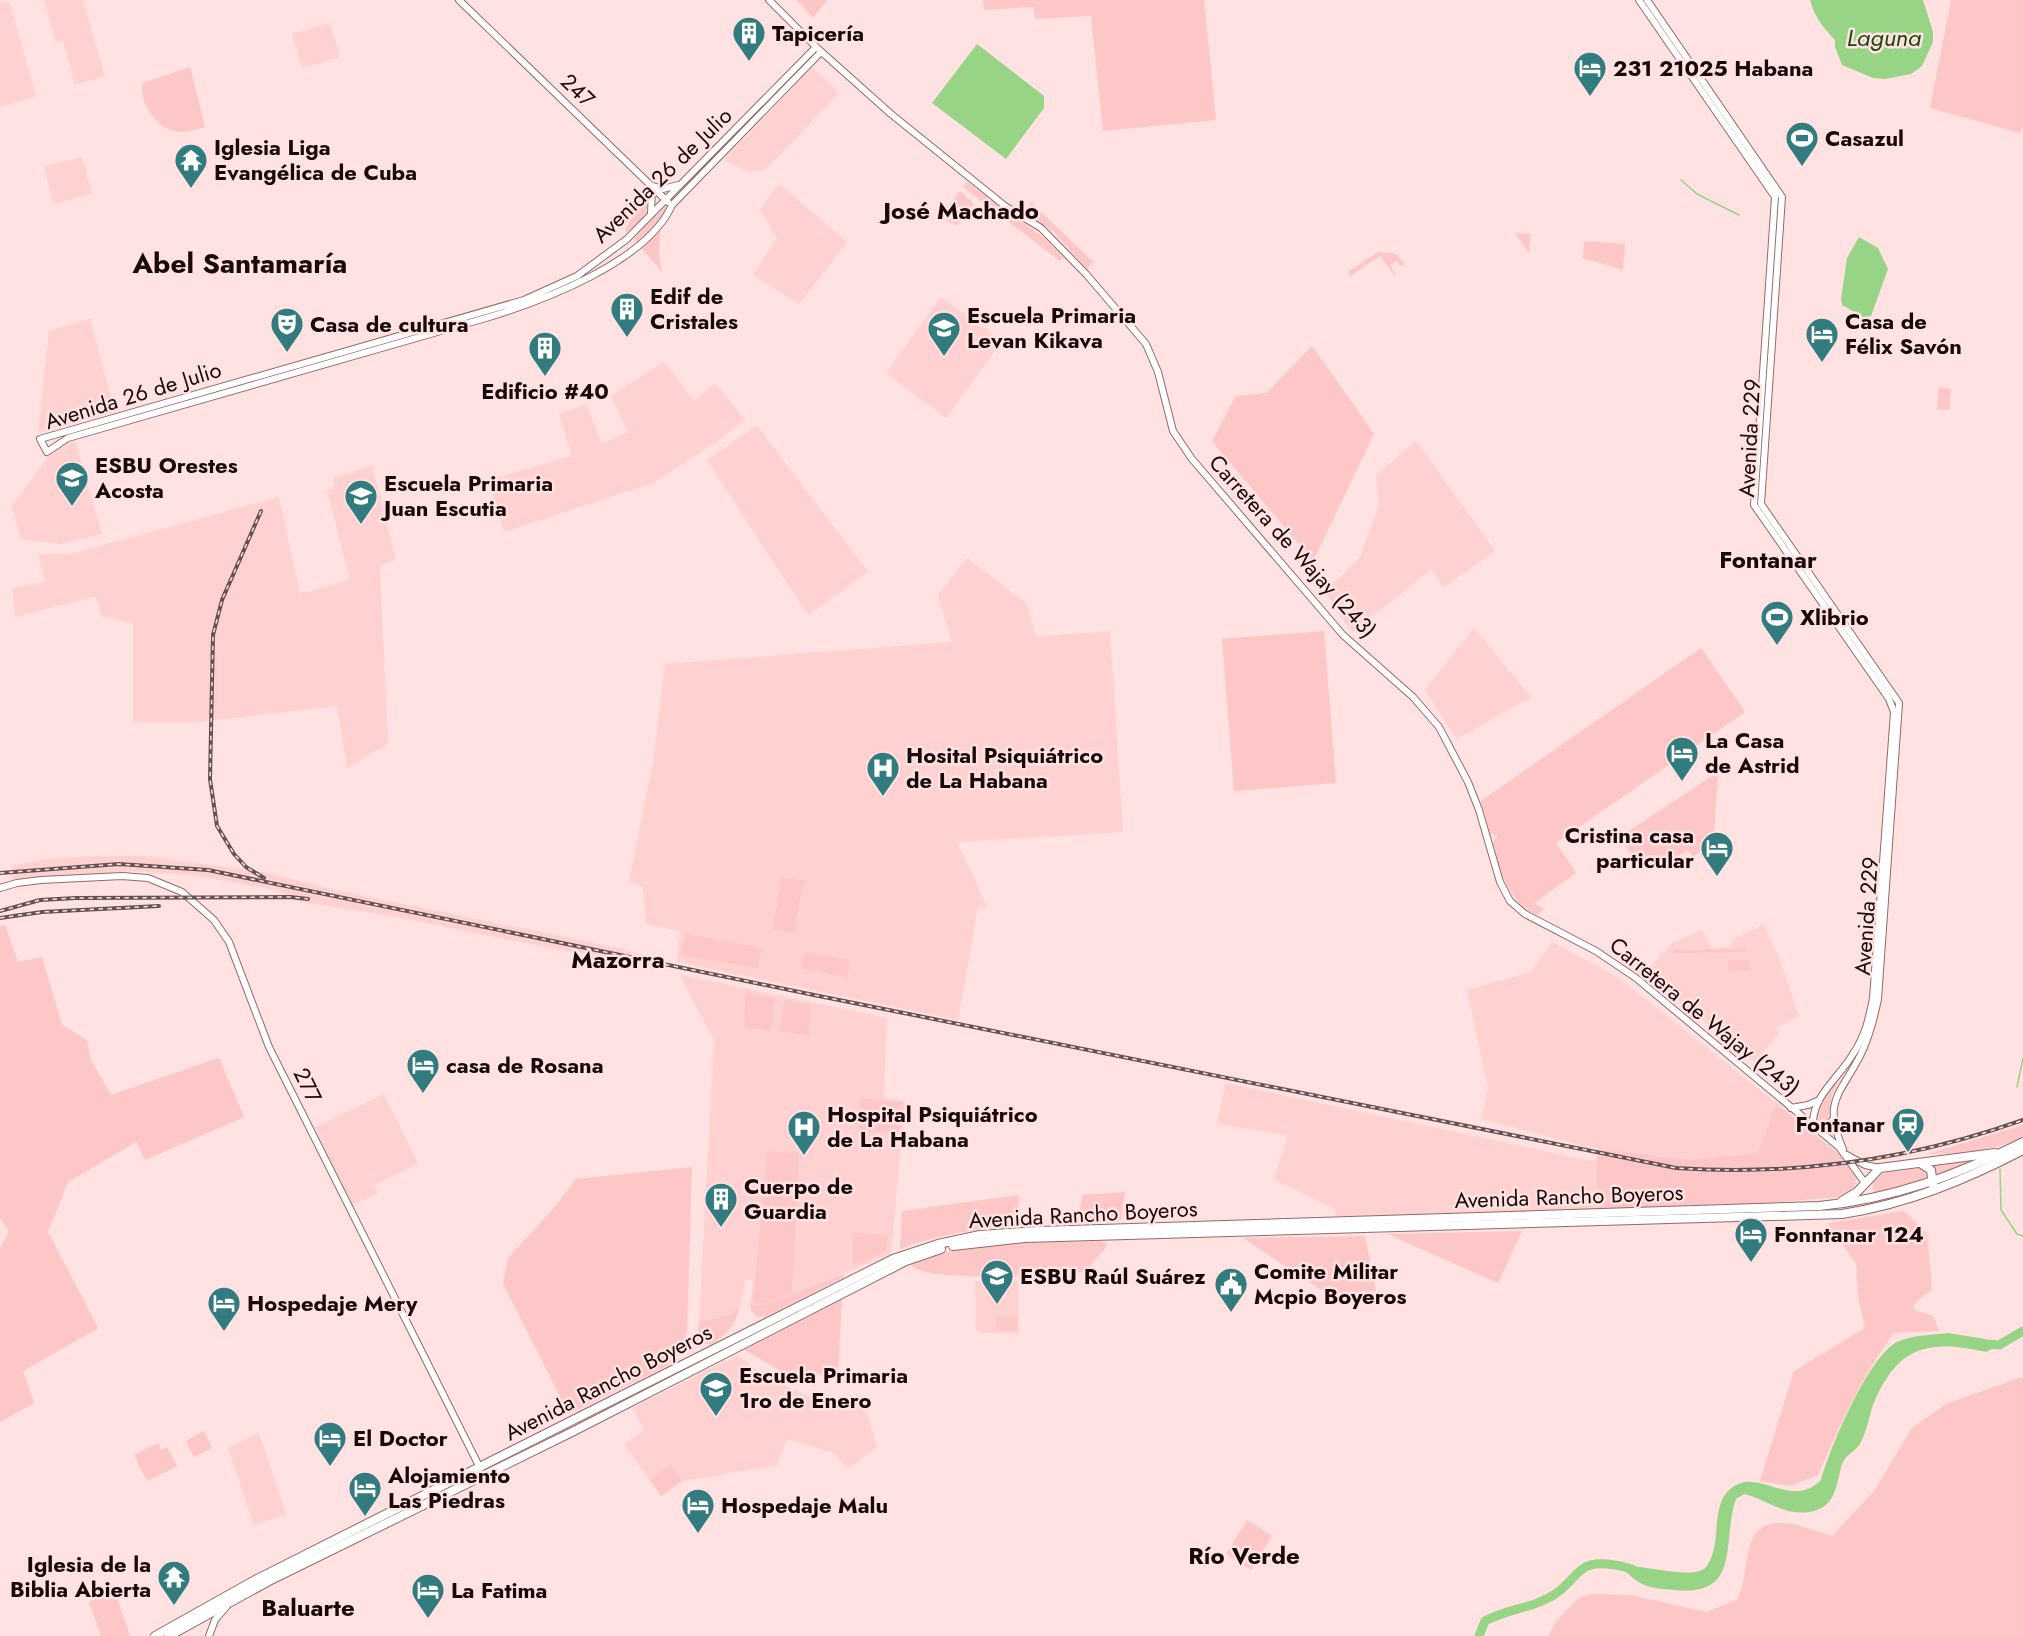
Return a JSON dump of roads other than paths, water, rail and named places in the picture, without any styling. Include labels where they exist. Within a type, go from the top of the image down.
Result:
[{"type":"highway","name":"Avenida Rancho Boyeros","points":[[155,1636],[249,1583],[480,1468],[759,1324],[893,1259],[969,1237],[1099,1228],[1830,1205],[1874,1199],[1934,1182],[2023,1142]]},
{"type":"highway","points":[[1830,1205],[1851,1197],[1880,1168],[1985,1155],[2012,1148]]},
{"type":"highway","name":"Avenida Rancho Boyeros","points":[[169,1636],[233,1600],[573,1432],[906,1261],[938,1250],[980,1242],[1025,1238],[1842,1214],[1922,1196],[1975,1175],[2023,1150]]},
{"type":"highway","points":[[1920,1162],[1931,1170],[1934,1182],[1922,1196]]},
{"type":"highway","points":[[1864,1183],[1874,1199],[1885,1205]]},
{"type":"street","name":"247","points":[[459,0],[672,206]]},
{"type":"street","name":"Carretera de Wajay (243)","points":[[769,0],[818,49],[973,181],[1053,239],[1137,332],[1153,359],[1173,431],[1192,459],[1343,635],[1413,697],[1439,727],[1468,782],[1500,882],[1510,901],[1525,914],[1596,951],[1636,978],[1844,1152],[1864,1165],[1880,1168]]},
{"type":"street","name":"Avenida 229","points":[[1640,0],[1775,197],[1754,505],[1899,703],[1878,999],[1871,1032],[1859,1058],[1836,1093],[1835,1131],[1844,1152]]},
{"type":"street","name":"Avenida 229","points":[[1647,0],[1782,197],[1761,504],[1893,705],[1873,998],[1866,1030],[1853,1055],[1818,1101],[1813,1125]]},
{"type":"street","name":"Avenida 26 de Julio","points":[[224,389],[486,318],[554,296],[635,248],[666,218],[672,206],[818,49]]},
{"type":"street","name":"Avenida 26 de Julio","points":[[199,397],[40,439],[47,452],[68,438],[524,300],[577,276],[610,254],[752,118]]},
{"type":"street","points":[[650,217],[653,200],[651,185],[663,189],[681,184]]},
{"type":"street","name":"277","points":[[0,888],[41,880],[122,876],[148,878],[182,892],[214,920],[228,942],[273,1056],[480,1468]]},
{"type":"street","points":[[1791,1108],[1818,1101]]},
{"type":"street","points":[[1822,1133],[1834,1119]]},
{"type":"street","name":"Carretera de Wajay (243)","points":[[1844,1152],[1864,1183]]},
{"type":"street","points":[[209,1636],[215,1620],[233,1600]]},
{"type":"water","name":"Laguna","points":[[1810,0],[1923,0],[1933,32],[1933,42],[1922,66],[1911,74],[1885,79],[1873,78],[1842,65],[1835,47],[1835,40],[1820,22]]},
{"type":"water","points":[[977,44],[1044,96],[1044,108],[1006,159],[932,103]]},
{"type":"water","points":[[1859,237],[1878,248],[1888,269],[1871,316],[1865,318],[1842,305],[1841,299],[1847,258]]},
{"type":"water","points":[[1948,1333],[1985,1339],[1999,1345],[1986,1352],[1947,1346],[1931,1348],[1904,1359],[1882,1385],[1862,1440],[1844,1460],[1834,1494],[1825,1506],[1818,1510],[1800,1513],[1791,1512],[1744,1494],[1736,1499],[1728,1549],[1720,1576],[1711,1585],[1696,1590],[1650,1587],[1638,1582],[1621,1566],[1680,1572],[1700,1571],[1706,1567],[1715,1546],[1722,1500],[1728,1491],[1738,1484],[1747,1482],[1789,1491],[1811,1488],[1821,1480],[1841,1426],[1874,1365],[1886,1351],[1903,1340]]},
{"type":"waterway","points":[[1681,180],[1697,194],[1739,215]]},
{"type":"waterway","points":[[2017,1087],[2023,1058]]},
{"type":"waterway","points":[[2000,1169],[2001,1210],[2017,1234],[2023,1236]]},
{"type":"waterway","points":[[1986,1344],[1999,1345],[2023,1331]]},
{"type":"waterway","points":[[1479,1636],[1485,1621],[1535,1604],[1556,1594],[1587,1566],[1612,1564],[1632,1569]]},
{"type":"railway","points":[[261,511],[222,600],[213,635],[210,779],[217,826],[234,854],[246,867],[264,878]]},
{"type":"railway","points":[[0,873],[119,864],[208,870],[814,995],[1676,1168],[1765,1170],[1852,1162],[1938,1146],[2023,1120]]},
{"type":"railway","points":[[0,911],[40,900],[76,898],[290,897],[308,899]]},
{"type":"railway","points":[[0,918],[42,912],[159,906]]},
{"type":"place","name":"Tapicería","points":[[749,62]]},
{"type":"place","name":"231 21025 Habana","points":[[1590,97]]},
{"type":"place","name":"Casazul","points":[[1802,167]]},
{"type":"place","name":"Iglesia Liga Evangélica de Cuba","points":[[191,189]]},
{"type":"place","name":"Edif de Cristales","points":[[627,338]]},
{"type":"place","name":"Casa de cultura","points":[[287,353]]},
{"type":"place","name":"Escuela Primaria Levan Kikava","points":[[944,357]]},
{"type":"place","name":"Casa de Félix Savón","points":[[1822,363]]},
{"type":"place","name":"Edificio #40","points":[[545,377]]},
{"type":"place","name":"ESBU Orestes Acosta","points":[[72,507]]},
{"type":"place","name":"Escuela Primaria Juan Escutia","points":[[361,525]]},
{"type":"place","name":"Xlibrio","points":[[1777,646]]},
{"type":"place","name":"La Casa de Astrid","points":[[1682,782]]},
{"type":"place","name":"Hosital Psiquiátrico de La Habana","points":[[883,797]]},
{"type":"place","name":"Cristina casa particular","points":[[1717,877]]},
{"type":"place","name":"casa de Rosana","points":[[423,1094]]},
{"type":"place","name":"Fontanar","points":[[1908,1153]]},
{"type":"place","name":"Hospital Psiquiátrico de La Habana","points":[[804,1156]]},
{"type":"place","name":"Cuerpo de Guardia","points":[[721,1228]]},
{"type":"place","name":"Fonntanar 124","points":[[1751,1263]]},
{"type":"place","name":"ESBU Raúl Suárez","points":[[997,1305]]},
{"type":"place","name":"Comite Militar Mcpio Boyeros","points":[[1231,1313]]},
{"type":"place","name":"Hospedaje Mery","points":[[224,1332]]},
{"type":"place","name":"Escuela Primaria 1ro de Enero","points":[[716,1417]]},
{"type":"place","name":"El Doctor","points":[[330,1467]]},
{"type":"place","name":"Alojamiento Las Piedras","points":[[365,1517]]},
{"type":"place","name":"Hospedaje Malu","points":[[698,1534]]},
{"type":"place","name":"Iglesia de la Biblia Abierta","points":[[174,1606]]},
{"type":"place","name":"La Fatima","points":[[428,1619]]},
{"type":"district","name":"José Machado","points":[[961,211]]},
{"type":"district","name":"Abel Santamaría","points":[[240,263]]},
{"type":"district","name":"Fontanar","points":[[1768,560]]},
{"type":"district","name":"Mazorra","points":[[618,960]]},
{"type":"district","name":"Río Verde","points":[[1244,1556]]},
{"type":"district","name":"Baluarte","points":[[308,1608]]}]
